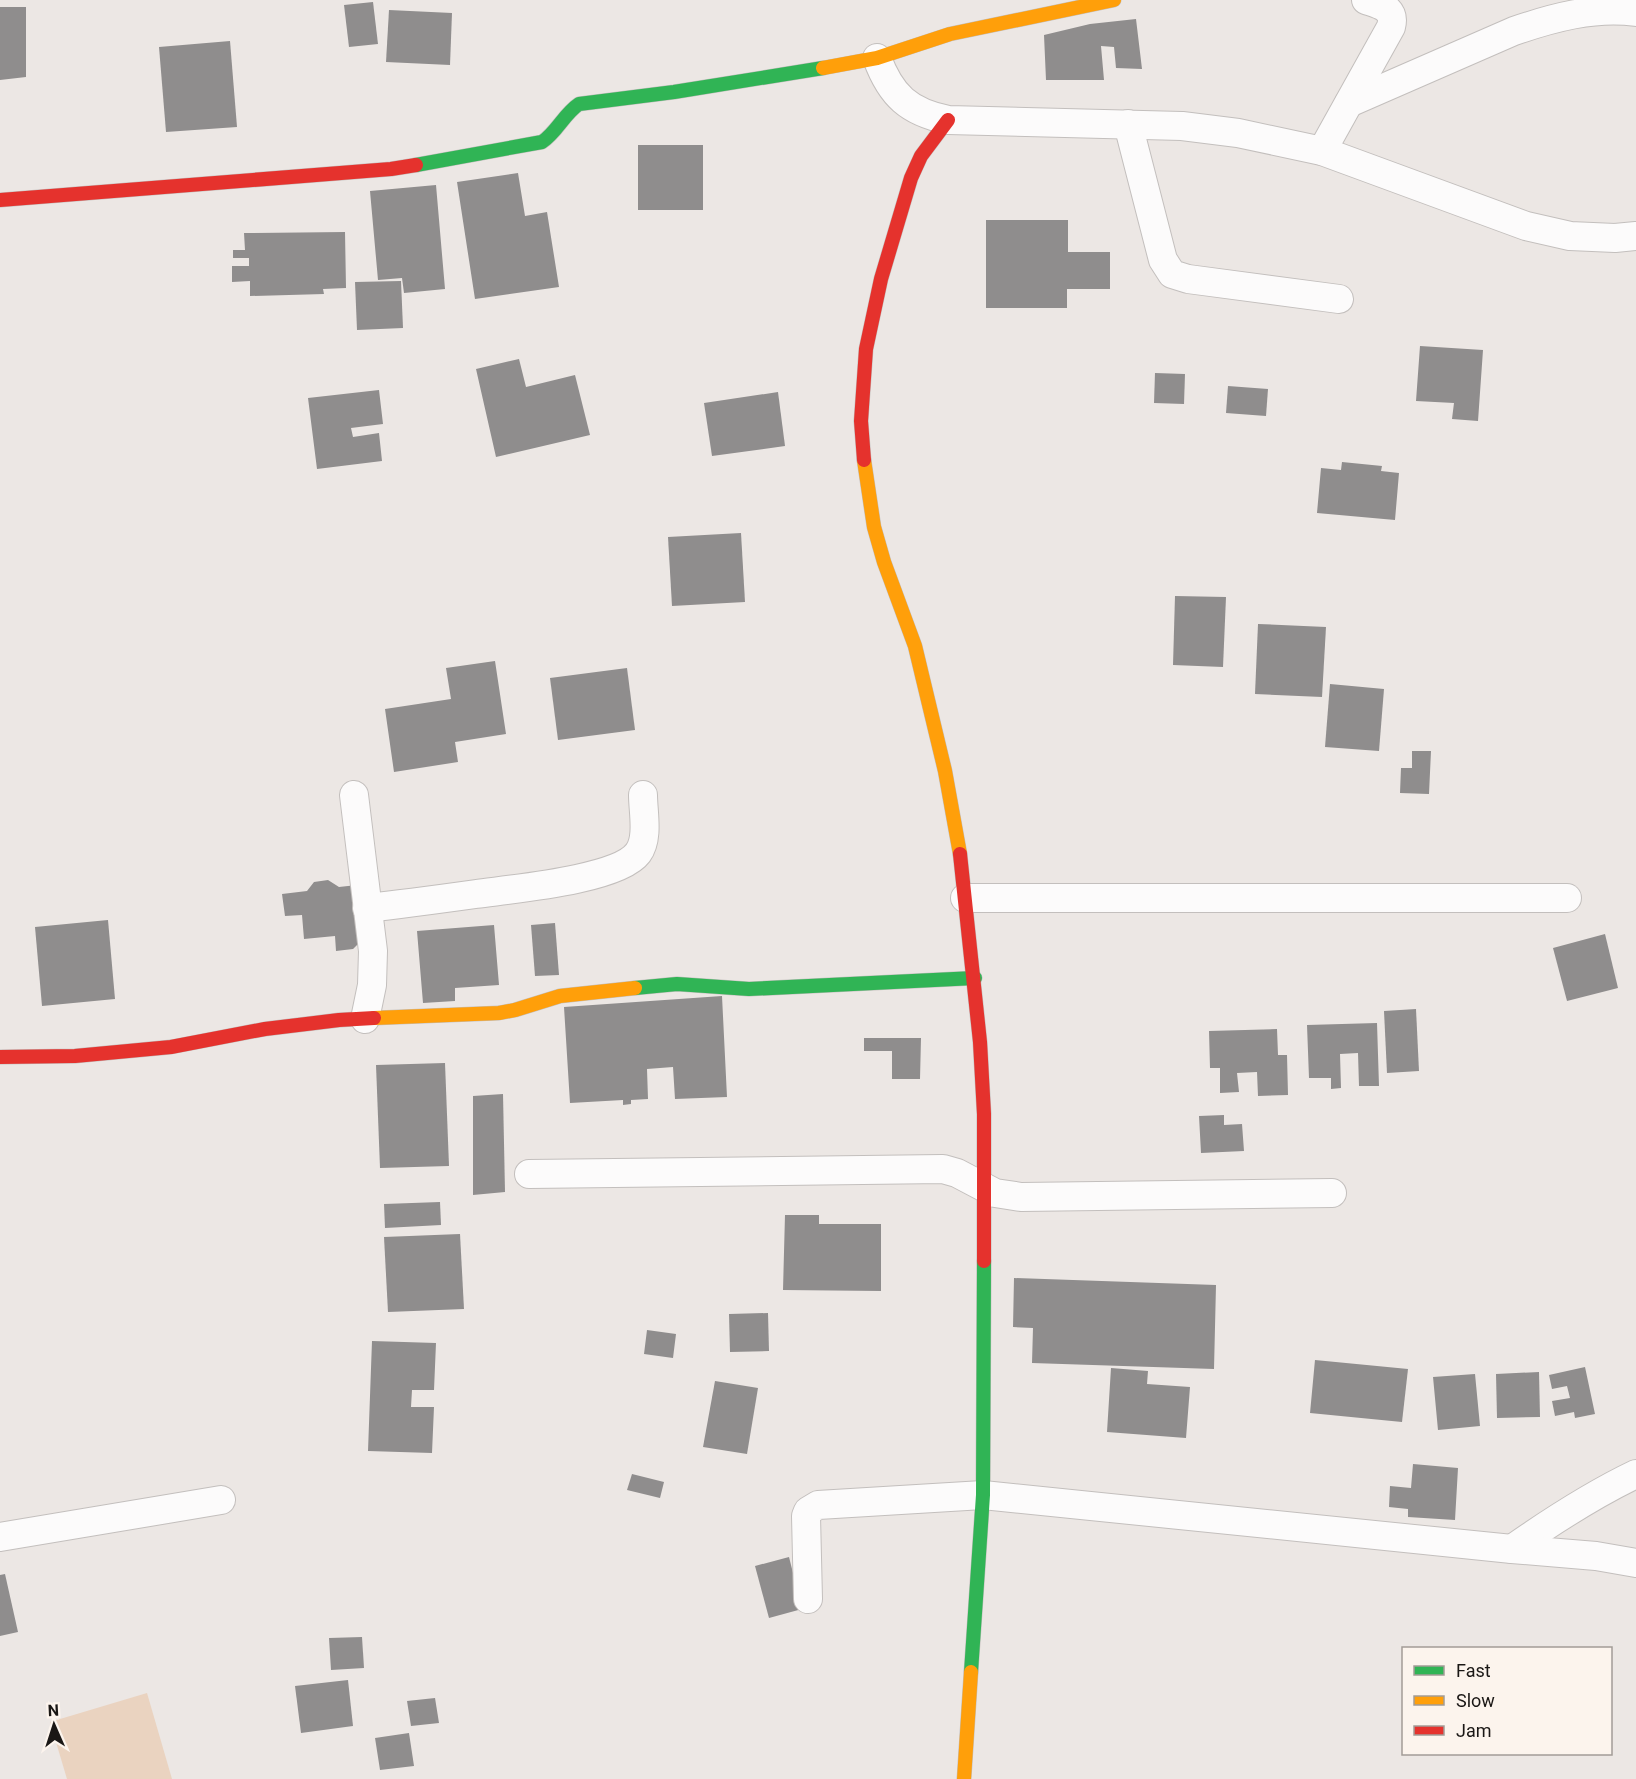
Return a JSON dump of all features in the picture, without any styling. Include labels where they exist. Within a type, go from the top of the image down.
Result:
[{"type":"street","points":[[0,200],[366,172],[440,162],[542,142],[555,132],[571,108],[579,104],[674,92],[841,65],[877,58],[950,34],[1114,0]]},
{"type":"street","points":[[1322,151],[1391,27],[1393,20],[1386,7],[1366,0]]},
{"type":"street","points":[[1349,103],[1542,21],[1600,11],[1636,12]]},
{"type":"street","points":[[877,58],[884,77],[895,94],[910,107],[929,116],[948,120],[1182,126],[1238,133],[1322,151],[1526,225],[1570,236],[1615,238],[1636,236]]},
{"type":"street","points":[[948,120],[921,156],[911,178],[881,279],[866,349],[861,421],[866,480],[874,527],[915,646],[953,813],[966,898],[980,1042],[984,1114],[983,1495],[964,1779]]},
{"type":"street","points":[[1128,124],[1162,260],[1172,274],[1188,279],[1340,299]]},
{"type":"street","points":[[354,795],[373,968],[372,986],[365,1019]]},
{"type":"street","points":[[367,909],[564,882],[625,863],[633,859],[643,844],[643,795]]},
{"type":"street","points":[[966,898],[1567,898]]},
{"type":"street","points":[[0,1057],[42,1058],[108,1054],[171,1047],[290,1025],[339,1020],[499,1013],[560,996],[677,984],[749,989],[975,978]]},
{"type":"street","points":[[529,1174],[943,1169],[957,1173],[995,1193],[1021,1197],[1332,1193]]},
{"type":"street","points":[[1512,1549],[1606,1488],[1636,1474]]},
{"type":"street","points":[[808,1599],[806,1516],[813,1507],[983,1495],[1596,1556],[1636,1563]]},
{"type":"street","points":[[0,1537],[221,1500]]},
{"type":"shaded area","points":[[147,1693],[172,1779],[67,1779],[50,1722]]},
{"type":"building","points":[[373,2],[378,44],[349,47],[344,5]]},
{"type":"building","points":[[0,7],[26,7],[26,77],[0,80]]},
{"type":"building","points":[[389,10],[452,13],[450,65],[386,62]]},
{"type":"building","points":[[1136,19],[1142,69],[1116,68],[1114,47],[1101,46],[1104,80],[1046,80],[1044,35],[1090,24]]},
{"type":"building","points":[[230,41],[237,127],[166,132],[159,47]]},
{"type":"building","points":[[638,145],[703,145],[703,210],[638,210]]},
{"type":"building","points":[[518,173],[525,216],[547,212],[559,287],[475,299],[457,182]]},
{"type":"building","points":[[436,185],[445,289],[404,293],[402,278],[378,280],[370,191]]},
{"type":"building","points":[[986,220],[1068,220],[1068,252],[1110,252],[1110,289],[1067,289],[1067,308],[986,308]]},
{"type":"building","points":[[345,232],[346,288],[323,289],[324,294],[250,296],[250,281],[232,282],[232,266],[249,266],[249,258],[233,258],[233,250],[245,250],[244,233]]},
{"type":"building","points":[[401,281],[403,328],[357,330],[355,282]]},
{"type":"building","points":[[1420,346],[1483,350],[1478,421],[1452,419],[1454,403],[1416,401]]},
{"type":"building","points":[[519,359],[526,387],[575,375],[590,435],[496,457],[476,369]]},
{"type":"building","points":[[1155,373],[1185,374],[1184,404],[1154,403]]},
{"type":"building","points":[[1228,386],[1268,389],[1266,416],[1226,413]]},
{"type":"building","points":[[379,390],[383,424],[351,428],[353,437],[379,433],[382,461],[317,469],[308,398]]},
{"type":"building","points":[[778,392],[785,446],[712,456],[704,403]]},
{"type":"building","points":[[1342,462],[1382,466],[1381,471],[1399,473],[1395,520],[1317,513],[1321,468],[1341,470]]},
{"type":"building","points":[[741,533],[745,602],[672,606],[668,537]]},
{"type":"building","points":[[1175,596],[1226,597],[1223,667],[1173,665]]},
{"type":"building","points":[[1258,624],[1326,627],[1322,697],[1255,694]]},
{"type":"building","points":[[495,661],[506,734],[455,742],[458,762],[394,772],[385,709],[451,699],[446,668]]},
{"type":"building","points":[[627,668],[635,730],[558,740],[550,678]]},
{"type":"building","points":[[1330,684],[1384,689],[1379,751],[1325,747]]},
{"type":"building","points":[[1412,751],[1431,751],[1429,794],[1400,793],[1401,768],[1412,768]]},
{"type":"building","points":[[328,880],[339,887],[357,885],[363,939],[353,949],[336,951],[335,936],[304,939],[302,915],[285,916],[282,894],[307,891],[314,882]]},
{"type":"building","points":[[108,920],[115,999],[42,1006],[35,927]]},
{"type":"building","points":[[555,923],[559,975],[535,976],[531,925]]},
{"type":"building","points":[[494,925],[499,985],[455,988],[455,1001],[423,1003],[417,931]]},
{"type":"building","points":[[1605,934],[1618,988],[1567,1001],[1553,948]]},
{"type":"building","points":[[722,996],[727,1097],[675,1099],[673,1067],[647,1069],[648,1099],[631,1100],[631,1104],[623,1105],[623,1100],[570,1103],[564,1007]]},
{"type":"building","points":[[1416,1009],[1419,1071],[1387,1073],[1384,1011]]},
{"type":"building","points":[[1377,1023],[1379,1086],[1359,1086],[1358,1053],[1340,1054],[1341,1088],[1331,1089],[1331,1078],[1309,1078],[1307,1025]]},
{"type":"building","points":[[1277,1029],[1278,1055],[1287,1055],[1288,1095],[1258,1096],[1257,1072],[1237,1073],[1239,1092],[1220,1093],[1220,1068],[1210,1068],[1209,1031]]},
{"type":"building","points":[[864,1038],[921,1038],[920,1079],[892,1079],[892,1051],[864,1051]]},
{"type":"building","points":[[445,1063],[449,1166],[380,1168],[376,1065]]},
{"type":"building","points":[[503,1094],[505,1192],[473,1195],[473,1096]]},
{"type":"building","points":[[1224,1115],[1224,1125],[1242,1124],[1244,1151],[1201,1153],[1199,1116]]},
{"type":"building","points":[[440,1202],[441,1225],[385,1228],[384,1204]]},
{"type":"building","points":[[785,1215],[819,1215],[819,1224],[881,1224],[881,1291],[783,1290]]},
{"type":"building","points":[[460,1234],[464,1309],[388,1312],[384,1237]]},
{"type":"building","points":[[1014,1278],[1216,1285],[1214,1369],[1032,1363],[1033,1328],[1013,1327]]},
{"type":"building","points":[[768,1313],[769,1351],[730,1352],[729,1314]]},
{"type":"building","points":[[647,1330],[676,1334],[673,1358],[644,1354]]},
{"type":"building","points":[[372,1341],[436,1343],[434,1390],[412,1390],[411,1407],[434,1407],[432,1453],[368,1451]]},
{"type":"building","points":[[1315,1360],[1408,1369],[1402,1422],[1310,1413]]},
{"type":"building","points":[[1585,1367],[1595,1414],[1575,1418],[1574,1412],[1555,1416],[1552,1401],[1570,1398],[1567,1386],[1552,1389],[1549,1375]]},
{"type":"building","points":[[1111,1368],[1148,1371],[1147,1384],[1190,1387],[1186,1438],[1107,1432]]},
{"type":"building","points":[[1539,1372],[1540,1417],[1497,1418],[1496,1374]]},
{"type":"building","points":[[1475,1374],[1480,1426],[1438,1430],[1433,1377]]},
{"type":"building","points":[[715,1381],[758,1388],[747,1454],[703,1447]]},
{"type":"building","points":[[1413,1464],[1458,1468],[1455,1520],[1408,1517],[1408,1509],[1389,1507],[1390,1486],[1411,1488]]},
{"type":"building","points":[[632,1474],[664,1482],[660,1498],[627,1490]]},
{"type":"building","points":[[789,1557],[802,1609],[769,1618],[755,1566]]},
{"type":"building","points":[[5,1574],[18,1632],[0,1636],[0,1575]]},
{"type":"building","points":[[362,1637],[364,1668],[331,1670],[329,1638]]},
{"type":"building","points":[[348,1680],[353,1726],[301,1733],[295,1686]]},
{"type":"building","points":[[435,1698],[439,1723],[411,1726],[407,1701]]},
{"type":"building","points":[[409,1733],[414,1766],[380,1770],[375,1738]]},
{"type":"traffic: fast","points":[[416,165],[542,142],[579,104],[674,92],[823,68]]},
{"type":"traffic: fast","points":[[635,988],[677,984],[749,989],[975,978]]},
{"type":"traffic: fast","points":[[971,1672],[983,1495],[984,1261]]},
{"type":"traffic: slow","points":[[823,68],[877,58],[950,34],[1114,0]]},
{"type":"traffic: slow","points":[[864,460],[874,527],[884,562],[915,646],[945,771],[960,854]]},
{"type":"traffic: slow","points":[[374,1018],[499,1013],[560,996],[635,988]]},
{"type":"traffic: slow","points":[[964,1779],[971,1672]]},
{"type":"traffic: jam","points":[[864,460],[861,421],[866,349],[881,279],[911,178],[921,156],[948,120]]},
{"type":"traffic: jam","points":[[0,200],[391,169],[416,165]]},
{"type":"traffic: jam","points":[[960,854],[980,1042],[984,1114],[984,1261]]},
{"type":"traffic: jam","points":[[0,1057],[75,1056],[171,1047],[265,1029],[374,1018]]}]
